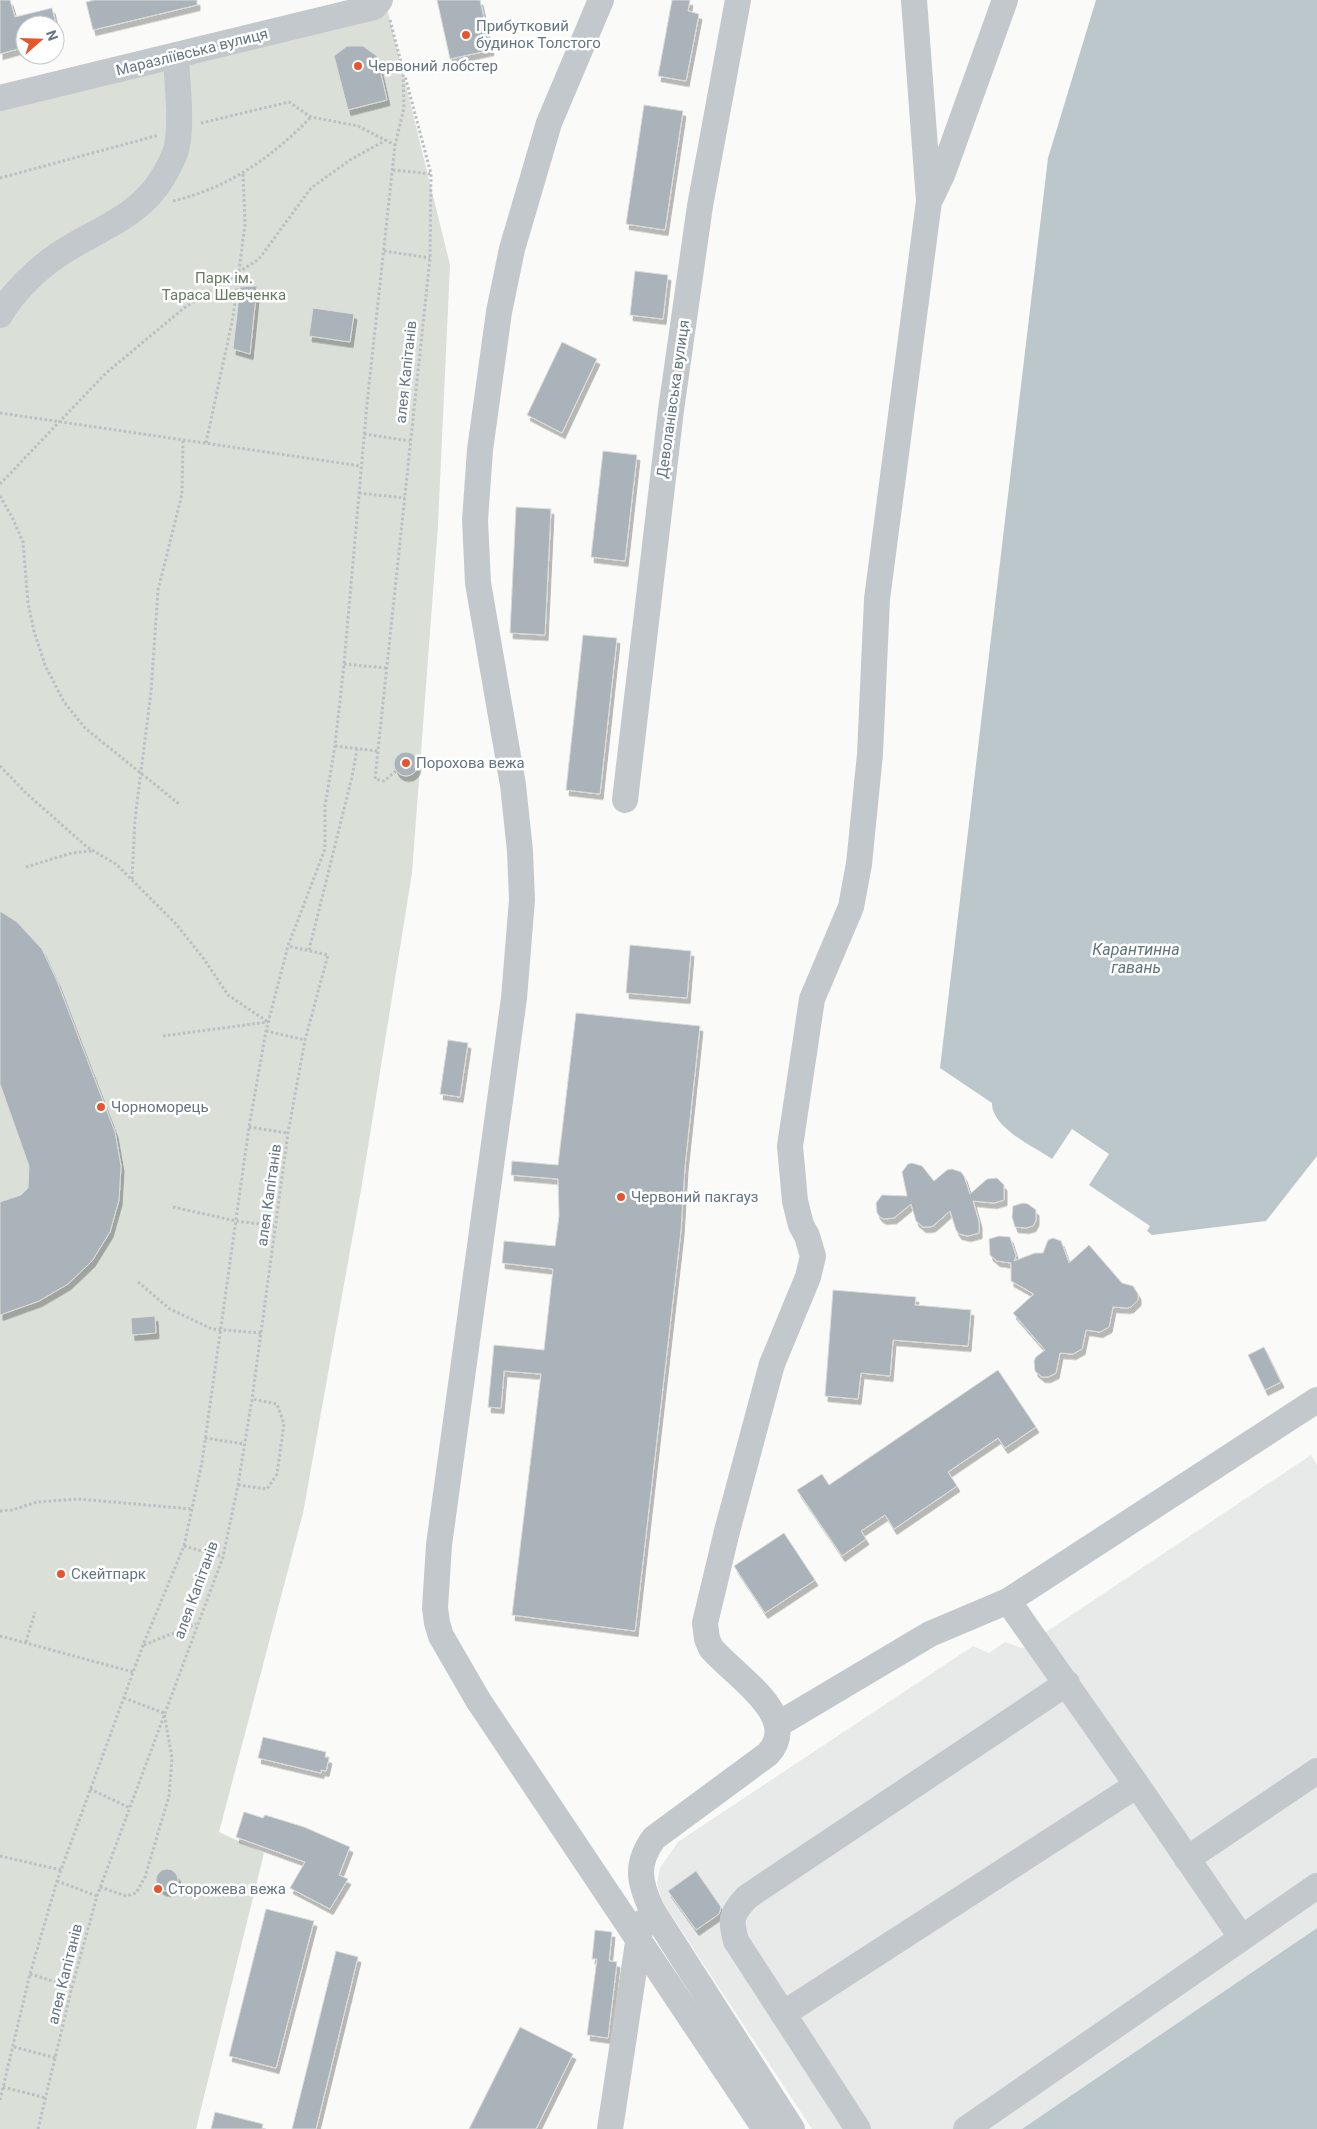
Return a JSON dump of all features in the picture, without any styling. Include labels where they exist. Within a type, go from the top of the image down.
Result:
[{"type":"street","points":[[601,0],[549,122],[512,249],[499,312],[480,450],[475,520],[478,583],[513,785],[520,851],[522,900],[514,998],[439,1545],[435,1608],[441,1636],[478,1700],[765,2129]]},
{"type":"street","name":"Деволанівська вулиця","points":[[625,800],[672,400],[700,206],[738,0]]},
{"type":"street","points":[[792,2129],[652,1910],[641,1883],[642,1862],[645,1852],[654,1838],[768,1754],[777,1742],[777,1725],[770,1708],[711,1648],[707,1639],[705,1623],[727,1531],[772,1364],[812,1264],[811,1247],[801,1225],[795,1201],[790,1146],[812,999],[851,907],[859,864],[870,754],[877,599],[929,201],[914,0]]},
{"type":"street","points":[[929,201],[942,174],[1005,0]]},
{"type":"street","name":"Маразліївська вулиця","points":[[0,98],[374,7],[385,9]]},
{"type":"street","points":[[0,315],[19,290],[50,261],[72,246],[118,221],[136,209],[150,196],[169,167],[176,148],[179,129],[176,55]]},
{"type":"street","points":[[777,1725],[930,1634],[1008,1602],[1317,1400]]},
{"type":"street","points":[[1008,1602],[1138,1785],[1241,1937]]},
{"type":"street","points":[[858,2129],[736,1941],[731,1925],[736,1908],[747,1897],[1067,1684]]},
{"type":"street","points":[[1187,1859],[1317,1771]]},
{"type":"street","points":[[783,2014],[1138,1785]]},
{"type":"street","points":[[966,2129],[1317,1886]]},
{"type":"street","points":[[610,2129],[645,1895]]},
{"type":"path","name":"алея Капітанів","points":[[385,9],[431,174],[430,258],[375,779],[384,781],[396,771]]},
{"type":"path","points":[[377,751],[335,746],[364,434],[395,145],[404,108],[403,69]]},
{"type":"path","points":[[171,201],[189,197],[251,169],[287,141],[311,117]]},
{"type":"path","points":[[0,484],[106,373],[184,308],[259,259],[311,188],[350,160],[386,140]]},
{"type":"path","points":[[393,170],[431,174]]},
{"type":"path","points":[[206,443],[232,317],[245,224],[243,173]]},
{"type":"path","points":[[384,250],[430,258]]},
{"type":"path","points":[[0,413],[361,466]]},
{"type":"path","points":[[364,434],[410,441]]},
{"type":"path","points":[[132,879],[135,820],[151,692],[158,590],[182,494],[183,440]]},
{"type":"path","points":[[359,493],[404,498]]},
{"type":"path","points":[[0,496],[23,542],[28,603],[44,665],[64,702],[85,728],[179,804]]},
{"type":"path","points":[[344,664],[386,668]]},
{"type":"path","name":"алея Капітанів","points":[[0,2100],[30,1974],[60,1870],[143,1646],[166,1594],[184,1546],[202,1462],[222,1331],[249,1127],[266,1031],[288,946],[325,849],[325,806],[335,746]]},
{"type":"path","points":[[288,946],[308,950],[352,777],[357,749]]},
{"type":"path","points":[[0,766],[27,794],[93,850],[116,864],[132,879],[176,924],[204,959],[228,994],[268,1022]]},
{"type":"path","points":[[26,867],[72,853],[93,850]]},
{"type":"path","name":"алея Капітанів","points":[[38,2129],[72,1987],[97,1896],[223,1557],[238,1485],[252,1399],[288,1134],[305,1040],[328,955],[308,950]]},
{"type":"path","points":[[163,1036],[268,1022]]},
{"type":"path","points":[[266,1031],[305,1040]]},
{"type":"path","points":[[249,1127],[288,1134]]},
{"type":"path","points":[[173,1207],[276,1226]]},
{"type":"path","points":[[138,1282],[170,1309],[212,1329],[261,1333]]},
{"type":"path","points":[[238,1485],[267,1489],[277,1474],[284,1424],[277,1404],[252,1399]]},
{"type":"path","points":[[205,1438],[244,1444]]},
{"type":"path","points":[[0,1511],[12,1510],[37,1502],[78,1499],[192,1509]]},
{"type":"path","points":[[184,1546],[223,1557]]},
{"type":"path","points":[[26,1643],[35,1612]]},
{"type":"path","points":[[143,1646],[197,1624]]},
{"type":"path","points":[[0,1636],[134,1672]]},
{"type":"path","points":[[100,1887],[126,1896],[136,1893],[144,1877],[169,1796],[172,1758],[164,1713],[124,1698]]},
{"type":"path","points":[[90,1789],[130,1808]]},
{"type":"path","points":[[0,1856],[60,1870]]},
{"type":"path","points":[[57,1881],[97,1896]]},
{"type":"path","points":[[30,1974],[72,1987]]},
{"type":"path","points":[[14,2047],[56,2058]]},
{"type":"path","points":[[2,2073],[7,2071]]},
{"type":"path","points":[[3,2088],[46,2098]]},
{"type":"shaded area","points":[[1311,1455],[1317,1465],[1317,1928],[1022,2129],[812,2129],[662,1901],[657,1884],[660,1868],[678,1842],[973,1646],[989,1653],[1005,1642],[1022,1648]]},
{"type":"green space","name":"Парк ім. Тараса Шевченка","points":[[385,0],[450,265],[438,525],[412,873],[362,1184],[303,1513],[219,1832],[264,1853],[196,2129],[0,2129],[0,98]]},
{"type":"water","name":"Карантинна гавань","points":[[1096,0],[1317,0],[1317,1156],[1266,1221],[1152,1235],[1147,1231],[1150,1226],[1089,1185],[1109,1154],[1072,1129],[1052,1159],[1006,1128],[994,1112],[992,1103],[940,1068],[1048,158]]},
{"type":"water","points":[[1317,1928],[1317,2129],[1022,2129]]},
{"type":"building","points":[[0,0],[10,0],[15,17],[15,50],[0,54]]},
{"type":"building","points":[[94,0],[197,0],[197,5],[93,30],[86,2]]},
{"type":"building","name":"Прибутковий будинок Толстого","points":[[437,0],[480,0],[491,50],[450,59]]},
{"type":"building","points":[[672,0],[690,0],[688,11],[699,14],[686,81],[658,76]]},
{"type":"building","points":[[52,8],[54,15],[23,15]]},
{"type":"building","points":[[347,46],[363,46],[377,56],[387,100],[348,110],[334,56]]},
{"type":"building","points":[[644,105],[683,111],[665,230],[626,224]]},
{"type":"building","points":[[635,271],[668,275],[663,319],[630,315]]},
{"type":"building","points":[[257,286],[250,354],[233,349],[240,287]]},
{"type":"building","points":[[313,308],[354,314],[350,342],[309,336]]},
{"type":"building","points":[[562,342],[597,359],[562,433],[527,415]]},
{"type":"building","points":[[603,451],[637,455],[625,561],[591,557]]},
{"type":"building","points":[[516,507],[551,509],[545,635],[510,633]]},
{"type":"building","points":[[583,635],[617,638],[600,794],[566,790]]},
{"type":"building","name":"Порохова вежа","points":[[406,752],[415,755],[418,764],[415,773],[406,776],[397,773],[394,764],[397,755]]},
{"type":"building","points":[[0,911],[17,922],[42,949],[57,981],[115,1132],[121,1166],[119,1200],[110,1232],[92,1261],[68,1284],[39,1301],[0,1315],[0,1202],[21,1195],[28,1188],[29,1166],[0,1084]]},
{"type":"building","points":[[630,945],[691,951],[687,998],[626,993]]},
{"type":"building","points":[[576,1013],[700,1026],[685,1166],[681,1230],[635,1631],[512,1615],[541,1374],[504,1371],[501,1408],[488,1407],[494,1345],[544,1350],[553,1269],[502,1263],[504,1241],[555,1246],[559,1216],[558,1179],[511,1175],[512,1161],[558,1165]]},
{"type":"building","points":[[448,1040],[468,1043],[460,1097],[440,1094]]},
{"type":"building","points":[[912,1163],[922,1166],[934,1181],[947,1170],[952,1169],[961,1172],[970,1194],[987,1179],[997,1178],[1004,1185],[1004,1200],[994,1203],[973,1201],[979,1222],[979,1233],[968,1236],[959,1234],[956,1230],[950,1211],[933,1226],[929,1227],[923,1227],[916,1221],[911,1204],[894,1218],[884,1219],[880,1217],[877,1213],[876,1203],[882,1195],[907,1196],[902,1172],[908,1164]]},
{"type":"building","points":[[1023,1203],[1036,1210],[1036,1220],[1033,1226],[1026,1228],[1015,1227],[1012,1217],[1013,1206]]},
{"type":"building","points":[[999,1236],[1010,1237],[1016,1256],[1014,1261],[1035,1253],[1043,1253],[1048,1240],[1053,1238],[1061,1241],[1069,1263],[1089,1245],[1122,1283],[1133,1286],[1138,1294],[1138,1300],[1131,1307],[1113,1307],[1109,1327],[1100,1332],[1086,1330],[1082,1349],[1073,1354],[1060,1353],[1056,1373],[1048,1377],[1042,1377],[1035,1371],[1034,1361],[1045,1350],[1013,1313],[1034,1294],[1011,1281],[1011,1263],[997,1261],[990,1255],[989,1239]]},
{"type":"building","points":[[833,1290],[916,1297],[915,1305],[971,1310],[968,1346],[893,1340],[890,1376],[861,1373],[858,1399],[825,1396]]},
{"type":"building","points":[[155,1316],[156,1333],[132,1335],[131,1318]]},
{"type":"building","points":[[1264,1347],[1281,1382],[1265,1390],[1248,1355]]},
{"type":"building","points":[[998,1370],[1036,1427],[1005,1448],[998,1438],[948,1472],[957,1486],[894,1529],[885,1515],[861,1531],[866,1539],[842,1556],[797,1490],[822,1474],[829,1485]]},
{"type":"building","points":[[784,1533],[815,1580],[765,1613],[734,1566]]},
{"type":"building","points":[[263,1737],[326,1752],[325,1757],[329,1758],[326,1771],[321,1770],[321,1773],[258,1758]]},
{"type":"building","points":[[244,1812],[263,1818],[265,1815],[304,1827],[350,1847],[339,1875],[348,1879],[330,1909],[290,1888],[305,1862],[236,1837]]},
{"type":"building","points":[[167,1869],[175,1872],[178,1880],[175,1888],[167,1891],[159,1888],[156,1880],[159,1872]]},
{"type":"building","points":[[696,1871],[721,1907],[719,1914],[696,1930],[668,1891]]},
{"type":"building","points":[[266,1909],[314,1921],[276,2068],[229,2056]]},
{"type":"building","points":[[595,1930],[612,1932],[609,1961],[617,1962],[608,2038],[587,2035],[597,1959],[592,1959]]},
{"type":"building","points":[[336,1951],[358,1957],[316,2129],[292,2129]]},
{"type":"building","points":[[520,2027],[573,2054],[536,2129],[469,2129]]},
{"type":"building","points":[[215,2112],[263,2124],[262,2129],[211,2129]]},
{"type":"place","name":"Прибутковий будинок Толстого","points":[[466,35]]},
{"type":"place","name":"Червоний лобстер","points":[[358,66]]},
{"type":"place","name":"Порохова вежа","points":[[406,763]]},
{"type":"place","name":"Чорноморець","points":[[101,1107]]},
{"type":"place","name":"Червоний пакгауз","points":[[621,1197]]},
{"type":"place","name":"Скейтпарк","points":[[61,1574]]},
{"type":"place","name":"Сторожева вежа","points":[[158,1889]]}]
